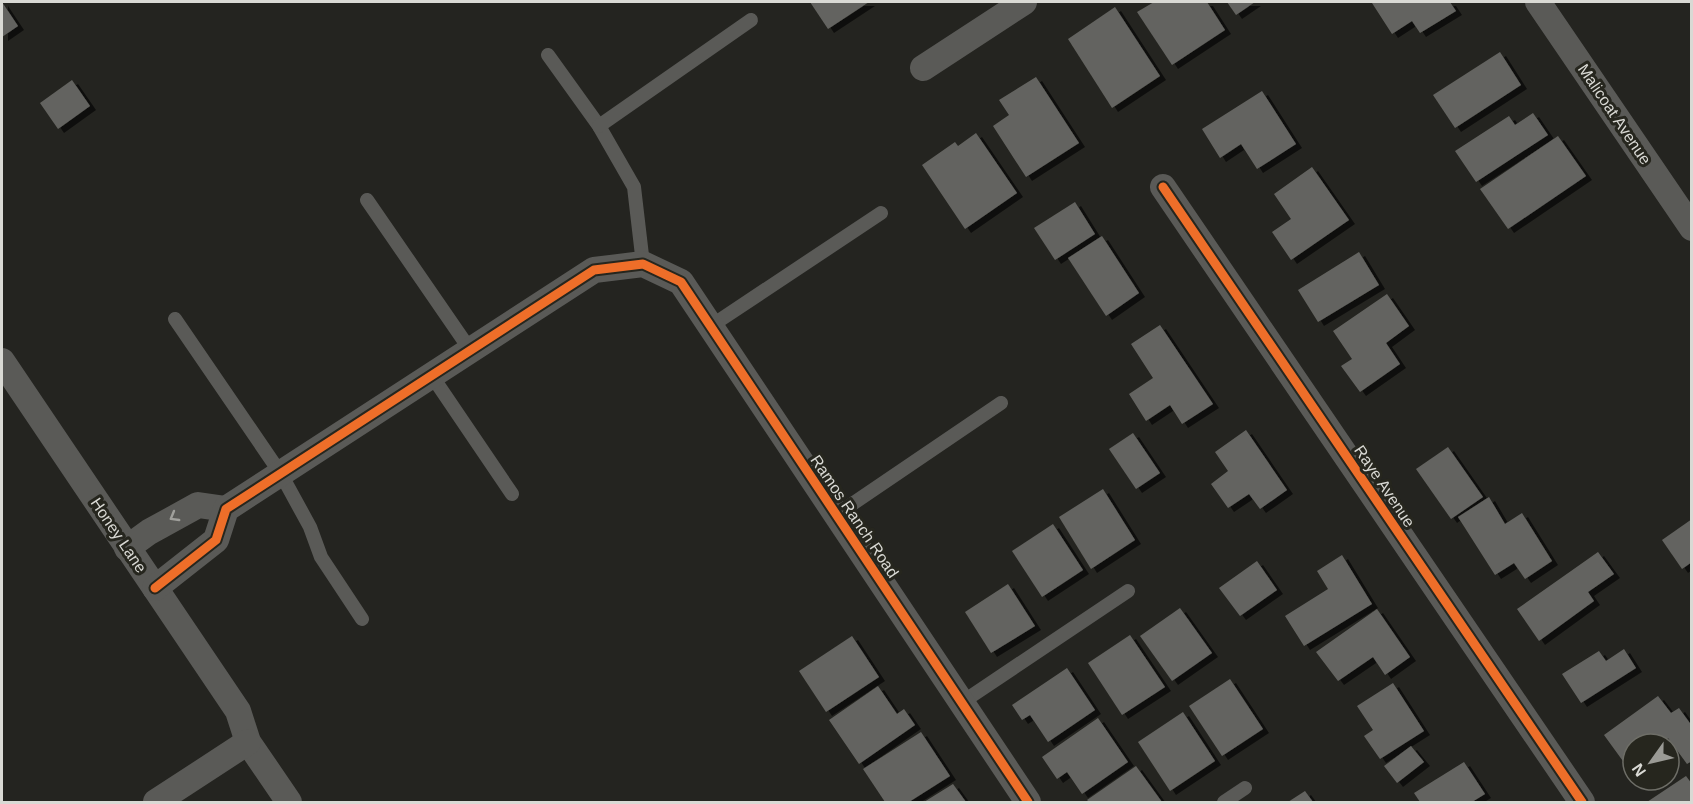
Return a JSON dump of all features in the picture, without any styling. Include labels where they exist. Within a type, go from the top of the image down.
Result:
[{"type":"street","points":[[923,68],[1024,2]]},
{"type":"street","name":"Malicoat Avenue","points":[[1538,2],[1692,228]]},
{"type":"street","name":"Raye Avenue","points":[[1163,187],[1582,802]]},
{"type":"street","points":[[155,588],[216,540],[226,509],[594,270],[643,264]]},
{"type":"street","name":"Ramos Ranch Road","points":[[643,264],[681,282],[1028,802]]},
{"type":"street","name":"Honey Lane","points":[[2,361],[238,711],[248,742],[289,802]]},
{"type":"street","points":[[127,548],[149,532],[198,505],[226,509]]},
{"type":"street","points":[[156,802],[248,742]]},
{"type":"lane","points":[[599,126],[751,20]]},
{"type":"lane","points":[[548,55],[599,126],[634,187],[643,264]]},
{"type":"lane","points":[[367,200],[471,351]]},
{"type":"lane","points":[[711,326],[881,213]]},
{"type":"lane","points":[[175,319],[281,474],[310,527],[321,557],[362,619]]},
{"type":"lane","points":[[432,376],[512,494]]},
{"type":"lane","points":[[836,515],[1001,403]]},
{"type":"lane","points":[[961,703],[1128,591]]},
{"type":"lane","points":[[1224,802],[1245,789]]},
{"type":"building","points":[[2,2],[18,26],[2,37]]},
{"type":"building","points":[[810,2],[869,2],[828,29]]},
{"type":"building","points":[[1154,2],[1207,2],[1225,30],[1172,65],[1137,12]]},
{"type":"building","points":[[1227,2],[1255,2],[1236,15]]},
{"type":"building","points":[[1450,2],[1456,11],[1420,33],[1412,21],[1392,34],[1372,3]]},
{"type":"building","points":[[1115,7],[1160,76],[1112,108],[1068,39]]},
{"type":"building","points":[[1500,52],[1521,85],[1455,128],[1433,95]]},
{"type":"building","points":[[1036,77],[1079,143],[1026,177],[993,126],[1009,115],[999,100]]},
{"type":"building","points":[[72,80],[90,106],[58,129],[40,103]]},
{"type":"building","points":[[1262,91],[1296,144],[1257,169],[1241,144],[1220,158],[1202,129]]},
{"type":"building","points":[[1533,113],[1548,135],[1476,182],[1455,151],[1509,116],[1515,125]]},
{"type":"building","points":[[976,133],[1017,193],[965,229],[922,165],[955,142],[958,146]]},
{"type":"building","points":[[1558,136],[1586,176],[1508,229],[1480,189]]},
{"type":"building","points":[[1312,167],[1349,220],[1291,260],[1272,232],[1291,219],[1274,194]]},
{"type":"building","points":[[1075,202],[1095,234],[1055,260],[1034,228]]},
{"type":"building","points":[[1102,236],[1139,293],[1106,316],[1068,258]]},
{"type":"building","points":[[1359,252],[1379,285],[1318,322],[1298,290]]},
{"type":"building","points":[[1387,294],[1409,326],[1386,343],[1400,364],[1360,392],[1341,366],[1352,359],[1333,331]]},
{"type":"building","points":[[1160,325],[1213,404],[1182,424],[1170,405],[1146,421],[1129,394],[1153,378],[1131,344]]},
{"type":"building","points":[[1246,430],[1287,490],[1260,509],[1249,494],[1228,508],[1211,484],[1228,471],[1215,452]]},
{"type":"building","points":[[1133,433],[1160,473],[1136,489],[1109,449]]},
{"type":"building","points":[[1448,447],[1483,497],[1451,519],[1416,469]]},
{"type":"building","points":[[1103,489],[1135,540],[1091,569],[1059,517]]},
{"type":"building","points":[[1489,497],[1505,524],[1522,513],[1552,561],[1525,579],[1514,563],[1495,575],[1458,517]]},
{"type":"building","points":[[1692,519],[1692,562],[1682,569],[1662,540]]},
{"type":"building","points":[[1053,524],[1083,570],[1042,597],[1012,551]]},
{"type":"building","points":[[1598,552],[1614,574],[1588,592],[1594,601],[1539,641],[1517,609]]},
{"type":"building","points":[[1342,555],[1372,604],[1304,646],[1285,616],[1328,589],[1317,571]]},
{"type":"building","points":[[1257,561],[1277,590],[1240,616],[1219,588]]},
{"type":"building","points":[[1008,584],[1035,626],[991,653],[965,612]]},
{"type":"building","points":[[1180,608],[1212,653],[1172,681],[1140,636]]},
{"type":"building","points":[[1377,609],[1410,657],[1385,675],[1373,657],[1338,681],[1316,652]]},
{"type":"building","points":[[1130,635],[1165,687],[1122,715],[1088,663]]},
{"type":"building","points":[[852,636],[879,677],[826,712],[799,671]]},
{"type":"building","points":[[1624,649],[1636,668],[1581,703],[1562,674],[1599,651],[1606,661]]},
{"type":"building","points":[[1067,668],[1095,710],[1048,742],[1030,715],[1022,720],[1012,705]]},
{"type":"building","points":[[1230,679],[1263,729],[1222,756],[1189,706]]},
{"type":"building","points":[[1393,683],[1424,731],[1380,759],[1364,736],[1373,730],[1357,706]]},
{"type":"building","points":[[878,686],[897,714],[904,709],[915,725],[859,764],[829,720]]},
{"type":"building","points":[[1658,696],[1671,713],[1679,708],[1692,726],[1692,761],[1687,764],[1681,756],[1681,732],[1621,732],[1621,758],[1604,735]]},
{"type":"building","points":[[1183,712],[1215,761],[1170,791],[1138,742]]},
{"type":"building","points":[[1098,718],[1128,762],[1082,794],[1067,772],[1057,779],[1042,757]]},
{"type":"building","points":[[921,732],[950,776],[909,802],[885,802],[863,769]]},
{"type":"building","points":[[1411,746],[1424,762],[1397,783],[1384,766]]},
{"type":"building","points":[[1464,762],[1485,794],[1472,802],[1420,802],[1414,793]]},
{"type":"building","points":[[1136,766],[1162,802],[1089,802],[1087,800]]},
{"type":"building","points":[[1686,776],[1692,784],[1692,802],[1647,802],[1662,792],[1681,792],[1681,779]]},
{"type":"building","points":[[953,784],[966,802],[924,802]]},
{"type":"building","points":[[1305,791],[1313,802],[1288,802]]},
{"type":"cycle path","points":[[1163,187],[1582,802]]},
{"type":"cycle path","points":[[155,588],[216,540],[226,509],[594,270],[643,264],[681,282],[1028,802]]}]
